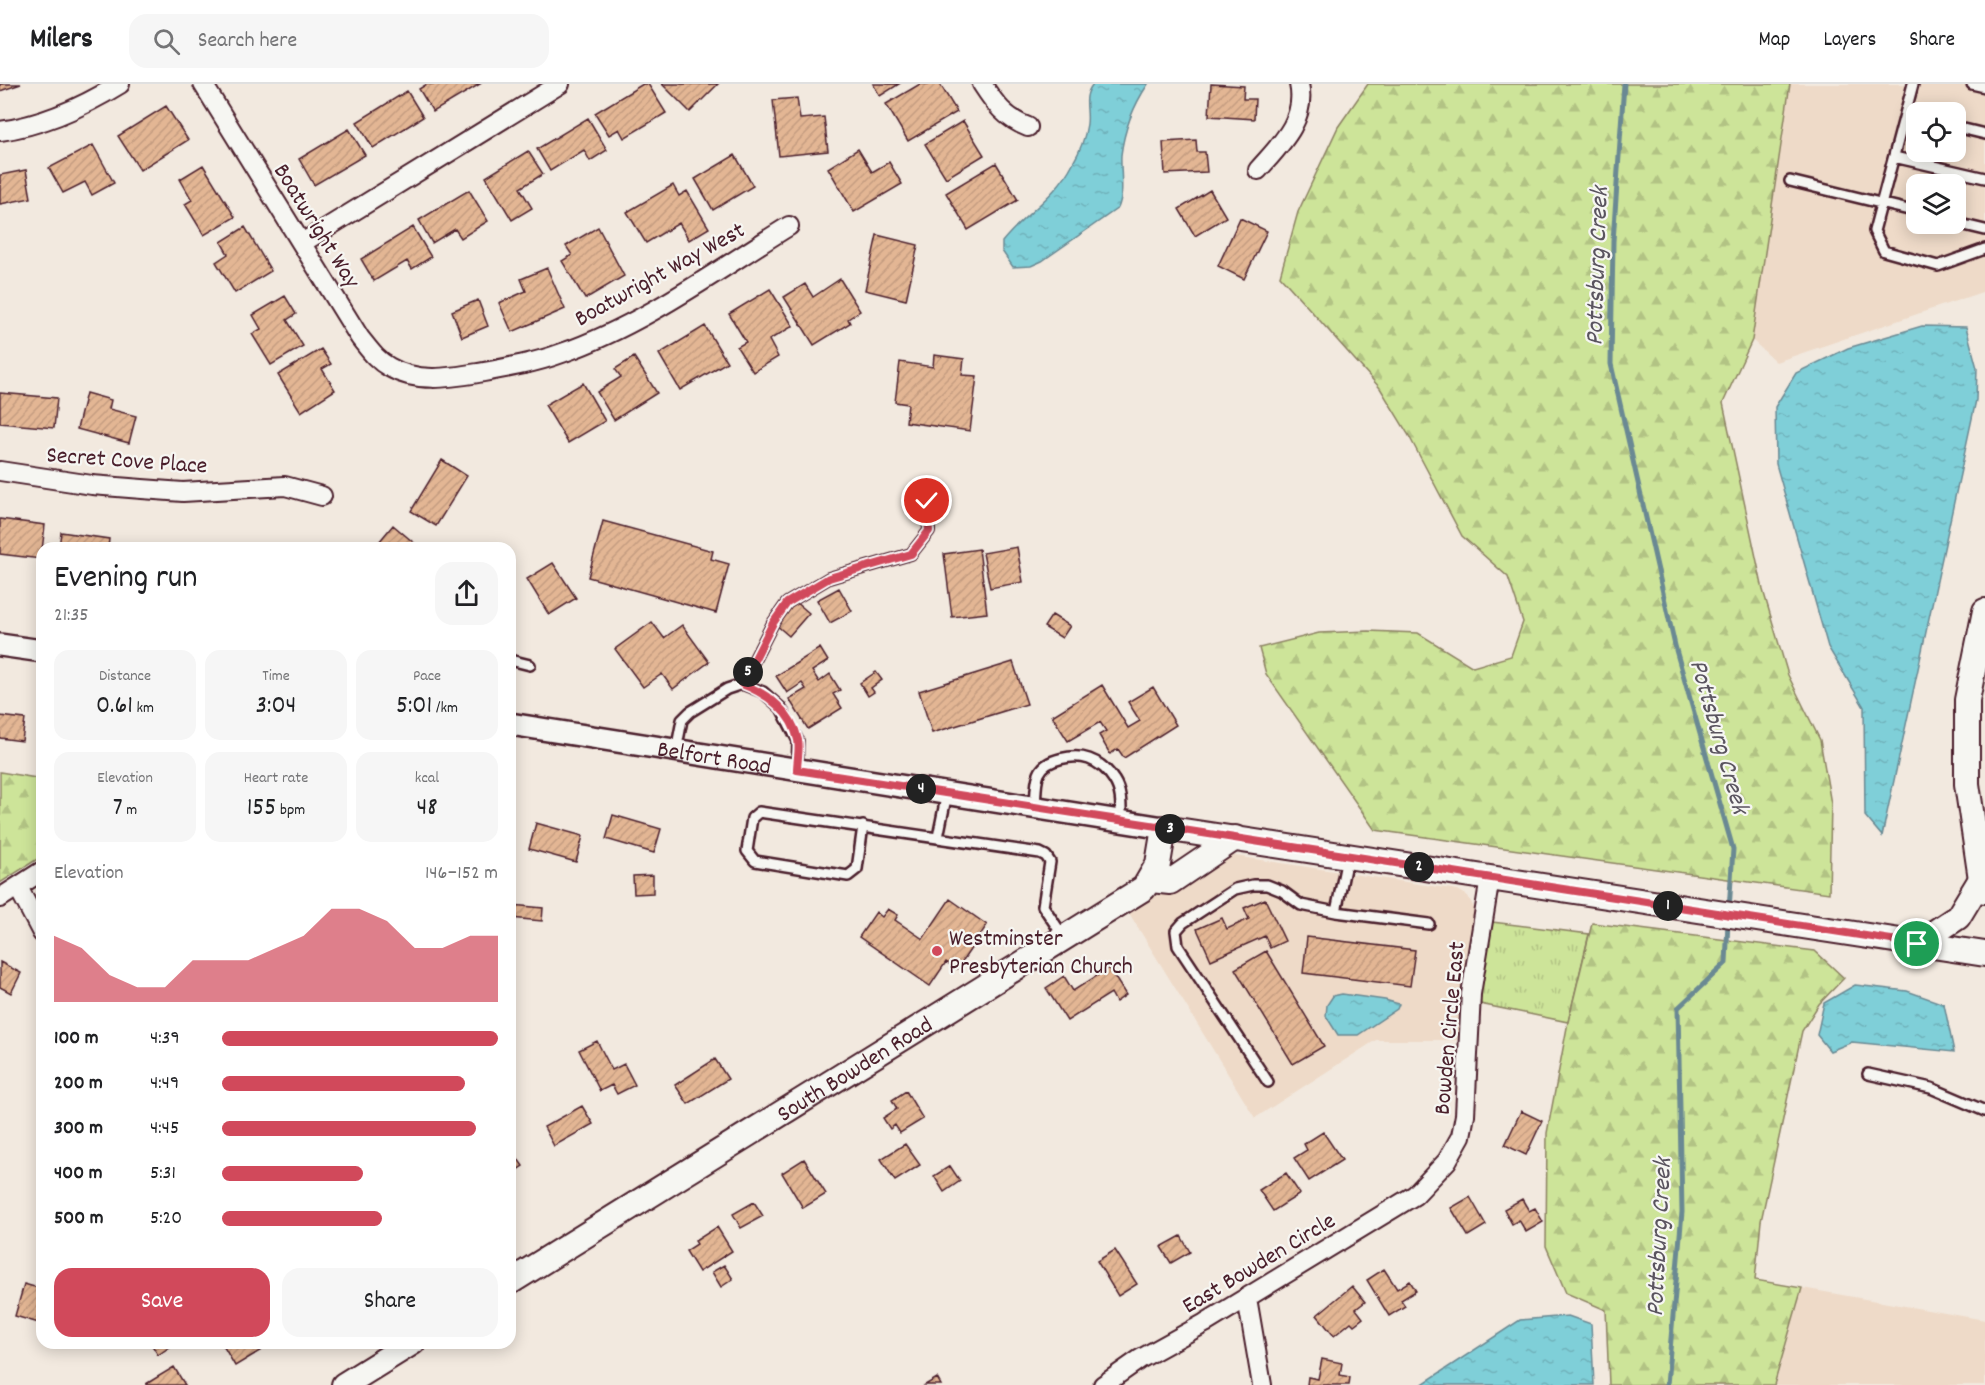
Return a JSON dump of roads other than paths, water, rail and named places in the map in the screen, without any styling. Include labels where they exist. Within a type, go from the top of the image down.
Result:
[{"type":"main road","points":[[1917,944],[1958,917],[1983,885],[1967,784],[1967,700],[1985,611]]},
{"type":"main road","points":[[1164,828],[1158,864],[1151,880],[1170,882],[1235,838]]},
{"type":"main road","name":"Belfort Road","points":[[1164,828],[1985,954]]},
{"type":"main road","name":"South Bowden Road","points":[[516,1278],[1144,888],[1151,880]]},
{"type":"main road","points":[[344,1385],[402,1349]]},
{"type":"street","points":[[0,131],[20,128],[67,112],[120,84]]},
{"type":"street","name":"Boatwright Way","points":[[203,84],[370,351],[390,368],[408,375]]},
{"type":"street","points":[[302,243],[560,84]]},
{"type":"street","points":[[982,84],[998,108],[1011,120],[1028,127]]},
{"type":"street","points":[[1258,170],[1293,128],[1301,108],[1299,84]]},
{"type":"street","name":"Boatwright Way West","points":[[408,375],[449,378],[518,366],[562,353],[647,313],[789,226]]},
{"type":"street","name":"Secret Cove Place","points":[[0,471],[92,485],[183,492],[285,486],[322,496]]},
{"type":"street","points":[[0,645],[36,650]]},
{"type":"street","name":"Belfort Road","points":[[516,725],[1164,828]]},
{"type":"street","points":[[0,898],[36,875]]},
{"type":"street","name":"Bowden Circle East","points":[[1435,1176],[1447,1161],[1461,1136],[1465,1114],[1471,994],[1490,878]]},
{"type":"street","points":[[18,887],[36,922]]},
{"type":"street","name":"East Bowden Circle","points":[[1103,1385],[1140,1359],[1247,1298],[1415,1195],[1435,1176]]},
{"type":"street","points":[[1247,1298],[1262,1385]]},
{"type":"lane","points":[[1909,102],[1913,84]]},
{"type":"lane","points":[[1972,84],[1985,87]]},
{"type":"lane","points":[[1906,113],[1874,231],[1884,251],[1938,266],[1985,249]]},
{"type":"lane","points":[[1966,129],[1985,134]]},
{"type":"lane","points":[[1894,156],[1985,178]]},
{"type":"lane","points":[[1790,182],[1906,210]]},
{"type":"lane","points":[[1966,225],[1985,230]]},
{"type":"lane","points":[[742,684],[773,623],[787,603],[829,578],[911,554],[929,531],[927,498]]},
{"type":"lane","points":[[516,662],[530,665]]},
{"type":"lane","points":[[676,751],[682,720],[690,712],[727,689],[742,684],[763,692],[781,708],[798,741],[797,770]]},
{"type":"lane","points":[[1035,807],[1039,774],[1044,767],[1060,758],[1087,758],[1103,766],[1115,781],[1121,794],[1121,820]]},
{"type":"lane","points":[[938,837],[946,793]]},
{"type":"lane","points":[[863,826],[857,869],[848,876],[755,861],[747,851],[752,818],[759,812],[863,826],[938,837],[1046,856],[1049,869],[1043,906],[1064,938]]},
{"type":"lane","points":[[1336,912],[1348,856]]},
{"type":"lane","points":[[1268,1082],[1178,946],[1176,931],[1183,922],[1235,889],[1253,885],[1268,885],[1282,891],[1301,905],[1336,912],[1430,924]]},
{"type":"lane","points":[[1868,1074],[1931,1088],[1985,1111]]},
{"type":"water","points":[[1093,84],[1148,84],[1138,100],[1127,127],[1121,155],[1122,182],[1118,208],[1042,261],[1031,266],[1013,267],[1002,251],[1002,242],[1058,186],[1073,163],[1085,134],[1087,98]]},
{"type":"water","points":[[1922,326],[1966,327],[1977,368],[1976,400],[1882,836],[1865,816],[1864,707],[1828,647],[1776,464],[1775,407],[1796,373],[1848,348]]},
{"type":"water","points":[[1855,985],[1907,991],[1944,1004],[1954,1052],[1852,1042],[1830,1051],[1817,1035],[1824,1003]]},
{"type":"water","points":[[1342,994],[1399,1004],[1397,1009],[1358,1035],[1338,1035],[1326,1016],[1327,1005],[1333,996]]},
{"type":"water","points":[[1568,1316],[1591,1324],[1594,1385],[1421,1385],[1520,1320]]},
{"type":"waterway","name":"Pottsburg Creek","points":[[1624,84],[1613,241],[1611,364],[1676,650],[1733,849],[1729,910]]},
{"type":"waterway","name":"Pottsburg Creek","points":[[1667,1385],[1682,1212],[1678,1008],[1726,963],[1728,922]]},
{"type":"place","name":"Westminster Presbyterian Church","points":[[937,951]]}]
